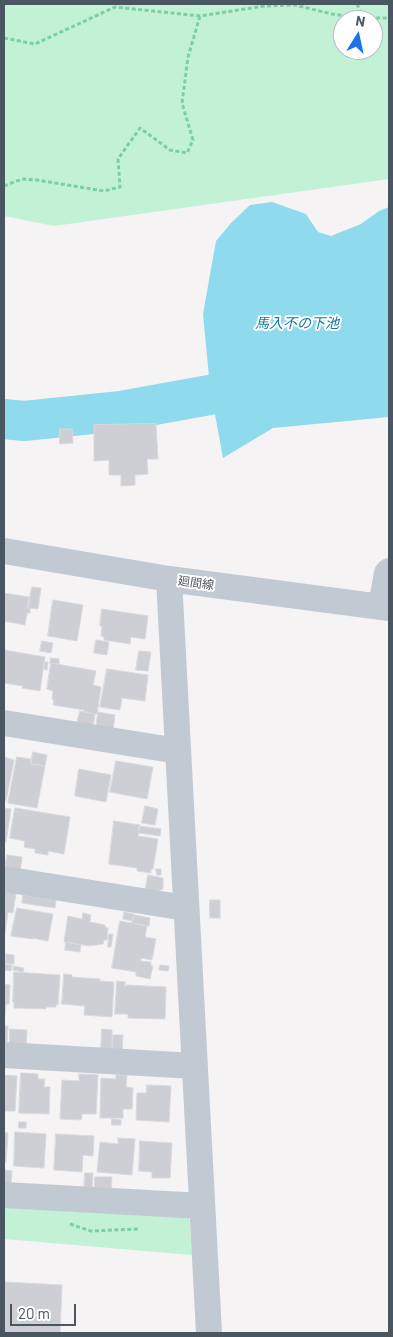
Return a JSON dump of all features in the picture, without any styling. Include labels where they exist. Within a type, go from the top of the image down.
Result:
[{"type":"street","name":"廻間線","points":[[4,551],[169,579],[385,607]]},
{"type":"street","points":[[385,607],[387,573],[389,571]]},
{"type":"street","points":[[169,579],[209,1333]]},
{"type":"street","points":[[4,724],[178,751]]},
{"type":"street","points":[[4,879],[186,908]]},
{"type":"street","points":[[4,1055],[194,1066]]},
{"type":"street","points":[[4,1195],[202,1206]]},
{"type":"path","points":[[4,38],[35,44],[115,7],[200,16],[264,6],[295,5],[333,14]]},
{"type":"path","points":[[4,186],[22,179],[104,192],[120,187],[118,159],[140,128],[170,150],[187,153],[192,140],[182,103],[188,57],[200,16]]},
{"type":"green space","points":[[4,4],[389,4],[389,179],[54,226],[4,216]]},
{"type":"green space","points":[[4,1201],[189,1213],[192,1255],[4,1239]]},
{"type":"water","name":"馬入不の下池","points":[[272,202],[306,214],[318,232],[331,236],[361,224],[379,211],[389,207],[389,417],[273,428],[223,458],[210,387],[203,314],[216,241],[250,205]]},
{"type":"building","points":[[156,424],[158,459],[147,459],[148,474],[135,475],[135,485],[121,486],[121,475],[109,475],[109,460],[94,461],[94,425]]},
{"type":"building","points":[[60,429],[72,429],[73,443],[60,444]]},
{"type":"building","points":[[32,587],[41,588],[38,609],[28,608]]},
{"type":"building","points":[[4,593],[29,597],[27,608],[30,608],[30,613],[27,613],[25,625],[4,621]]},
{"type":"building","points":[[53,600],[83,605],[77,641],[48,636]]},
{"type":"building","points":[[102,609],[148,616],[145,639],[131,637],[130,644],[104,640],[104,637],[101,636],[102,626],[100,626]]},
{"type":"building","points":[[96,640],[109,642],[107,655],[94,653]]},
{"type":"building","points":[[42,641],[53,643],[51,653],[40,651]]},
{"type":"building","points":[[4,650],[45,657],[40,691],[4,683]]},
{"type":"building","points":[[139,651],[151,652],[148,671],[136,670]]},
{"type":"building","points":[[51,658],[59,659],[59,664],[50,663]]},
{"type":"building","points":[[45,662],[48,662],[47,670],[44,669]]},
{"type":"building","points":[[51,663],[96,671],[93,685],[101,687],[97,714],[53,705],[53,691],[47,689]]},
{"type":"building","points":[[107,669],[148,675],[145,701],[122,698],[120,710],[100,707]]},
{"type":"building","points":[[80,711],[95,714],[93,727],[77,724]]},
{"type":"building","points":[[98,712],[115,715],[113,731],[96,728]]},
{"type":"building","points":[[33,752],[47,755],[45,766],[31,764]]},
{"type":"building","points":[[4,757],[14,760],[6,801],[4,800]]},
{"type":"building","points":[[17,757],[31,759],[30,764],[45,766],[37,808],[8,803]]},
{"type":"building","points":[[116,761],[153,767],[147,799],[110,792]]},
{"type":"building","points":[[79,769],[111,775],[106,802],[75,796]]},
{"type":"building","points":[[145,806],[158,809],[155,825],[142,823]]},
{"type":"building","points":[[4,808],[11,809],[6,842],[4,842]]},
{"type":"building","points":[[15,808],[70,817],[64,854],[48,851],[48,855],[35,853],[35,849],[24,847],[25,841],[10,838]]},
{"type":"building","points":[[114,821],[140,825],[138,836],[158,839],[151,873],[137,871],[137,868],[109,864]]},
{"type":"building","points":[[139,826],[161,829],[160,836],[139,833]]},
{"type":"building","points":[[7,855],[22,857],[20,873],[5,871]]},
{"type":"building","points":[[156,869],[161,869],[161,875],[157,875]]},
{"type":"building","points":[[148,875],[163,878],[163,889],[154,893],[145,892]]},
{"type":"building","points":[[4,891],[16,893],[13,913],[8,912],[5,934],[4,934]]},
{"type":"building","points":[[23,895],[56,900],[55,908],[22,903]]},
{"type":"building","points":[[210,900],[220,900],[220,918],[210,918]]},
{"type":"building","points":[[17,908],[53,914],[48,941],[11,936]]},
{"type":"building","points":[[124,912],[134,914],[133,921],[123,919]]},
{"type":"building","points":[[83,913],[91,915],[90,922],[105,925],[108,928],[107,940],[104,940],[103,944],[90,946],[64,942],[68,916],[82,919]]},
{"type":"building","points":[[134,915],[150,918],[149,926],[132,923]]},
{"type":"building","points":[[120,921],[147,926],[145,937],[156,939],[152,960],[141,958],[141,961],[151,962],[151,966],[153,966],[150,979],[136,976],[136,972],[112,968]]},
{"type":"building","points":[[109,934],[113,934],[111,947],[108,947]]},
{"type":"building","points":[[66,942],[81,945],[80,952],[65,950]]},
{"type":"building","points":[[6,954],[14,955],[14,964],[5,963]]},
{"type":"building","points":[[4,964],[12,965],[11,971],[4,970]]},
{"type":"building","points":[[160,965],[169,966],[168,971],[159,970]]},
{"type":"building","points":[[14,966],[24,968],[23,972],[13,970]]},
{"type":"building","points":[[14,972],[60,975],[58,1005],[56,1004],[56,1007],[46,1007],[46,1009],[14,1008]]},
{"type":"building","points":[[64,974],[72,975],[72,977],[114,982],[112,1017],[84,1015],[85,1006],[62,1004]]},
{"type":"building","points":[[117,981],[125,982],[125,987],[126,985],[166,987],[165,1019],[128,1018],[128,1014],[115,1014]]},
{"type":"building","points":[[4,984],[10,985],[9,1004],[6,1004],[4,1023]]},
{"type":"building","points":[[4,1026],[8,1026],[7,1043],[4,1042]]},
{"type":"building","points":[[10,1029],[27,1030],[26,1046],[10,1045]]},
{"type":"building","points":[[102,1029],[112,1030],[112,1051],[101,1050]]},
{"type":"building","points":[[113,1035],[123,1035],[122,1052],[112,1051]]},
{"type":"building","points":[[21,1073],[38,1074],[38,1079],[45,1079],[44,1087],[50,1087],[49,1114],[19,1113]]},
{"type":"building","points":[[79,1074],[98,1075],[96,1114],[82,1114],[81,1120],[60,1119],[62,1080],[79,1081]]},
{"type":"building","points":[[4,1075],[17,1076],[15,1111],[4,1111]]},
{"type":"building","points":[[116,1075],[127,1075],[126,1087],[133,1088],[132,1109],[123,1109],[123,1118],[100,1118],[101,1078],[116,1079]]},
{"type":"building","points":[[147,1085],[171,1086],[169,1122],[136,1120],[137,1093],[146,1093]]},
{"type":"building","points":[[112,1119],[121,1120],[121,1125],[112,1125]]},
{"type":"building","points":[[19,1122],[26,1122],[26,1128],[19,1128]]},
{"type":"building","points":[[4,1132],[8,1133],[6,1162],[4,1162]]},
{"type":"building","points":[[15,1132],[46,1134],[44,1168],[14,1166]]},
{"type":"building","points":[[56,1134],[94,1136],[93,1156],[83,1155],[82,1172],[54,1170]]},
{"type":"building","points":[[118,1138],[135,1139],[132,1175],[97,1172],[100,1142],[118,1144]]},
{"type":"building","points":[[140,1141],[172,1143],[170,1178],[152,1178],[152,1172],[139,1171]]},
{"type":"building","points":[[4,1170],[12,1171],[11,1186],[4,1185]]},
{"type":"building","points":[[85,1173],[93,1173],[92,1190],[84,1189]]},
{"type":"building","points":[[95,1177],[112,1177],[111,1191],[95,1190]]},
{"type":"building","points":[[4,1282],[62,1285],[60,1333],[4,1333]]},
{"type":"waterway","points":[[4,419],[24,421],[121,411],[226,392]]}]
